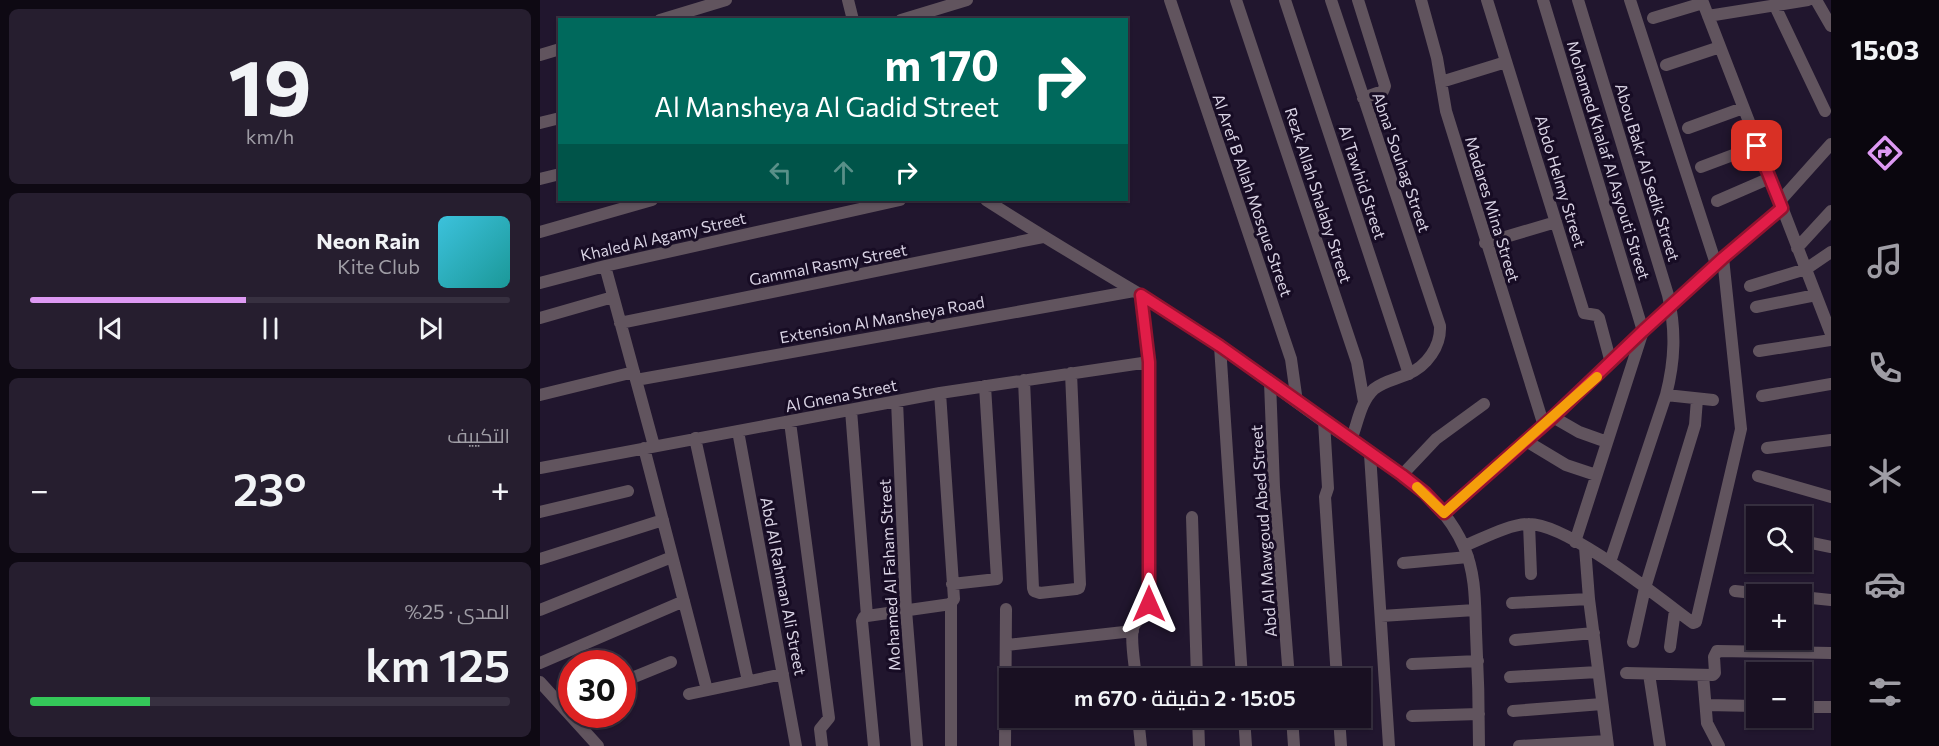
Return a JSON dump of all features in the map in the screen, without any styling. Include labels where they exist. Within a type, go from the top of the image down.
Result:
[{"type":"street","points":[[667,18],[726,0]]},
{"type":"street","points":[[848,0],[852,18]]},
{"type":"street","points":[[908,18],[967,0]]},
{"type":"street","name":"Al Aref B Allah Mosque Street","points":[[1170,0],[1291,359],[1297,402]]},
{"type":"street","name":"Rezk Allah Shalaby Street","points":[[1236,0],[1357,362],[1364,402]]},
{"type":"street","name":"Al Tawhid Street","points":[[1285,0],[1409,374]]},
{"type":"street","name":"Abna' Souhag Street","points":[[1331,0],[1440,326],[1440,335],[1432,352],[1423,364],[1409,374]]},
{"type":"street","points":[[1358,0],[1385,86],[1383,91],[1363,98]]},
{"type":"street","name":"Madares Mina Street","points":[[1421,0],[1432,33],[1446,111],[1485,243],[1544,426]]},
{"type":"street","name":"Abdo Helmy Street","points":[[1487,0],[1584,313],[1596,315],[1599,318],[1611,363]]},
{"type":"street","name":"Mohamed Khalaf Al Asyouti Street","points":[[1543,0],[1643,331]]},
{"type":"street","name":"Abou Bakr Al Sedik Street","points":[[1578,0],[1671,306],[1675,339],[1666,395],[1611,562]]},
{"type":"street","points":[[1403,563],[1466,552],[1517,526],[1528,524],[1551,529],[1611,562],[1693,622],[1698,617],[1740,429],[1720,261],[1630,0]]},
{"type":"street","points":[[1708,16],[1808,0]]},
{"type":"street","points":[[1816,0],[1831,26]]},
{"type":"street","points":[[1653,18],[1702,2],[1816,295],[1827,310],[1831,334]]},
{"type":"street","points":[[1775,6],[1825,111]]},
{"type":"street","points":[[1666,65],[1720,47]]},
{"type":"street","points":[[540,55],[558,50]]},
{"type":"street","points":[[1441,82],[1506,62]]},
{"type":"street","points":[[1688,128],[1743,108]]},
{"type":"street","points":[[540,123],[558,118]]},
{"type":"street","points":[[1444,513],[1544,426],[1780,205],[1831,144]]},
{"type":"street","points":[[1701,167],[1757,146]]},
{"type":"street","points":[[540,179],[558,174]]},
{"type":"street","points":[[1717,201],[1770,178]]},
{"type":"street","points":[[540,231],[648,201]]},
{"type":"street","name":"Khaled Al Agamy Street","points":[[540,284],[604,266],[896,201]]},
{"type":"street","points":[[988,201],[1220,346],[1402,475],[1425,493],[1444,513],[1466,552],[1474,585],[1479,746]]},
{"type":"street","points":[[1797,248],[1831,211]]},
{"type":"street","points":[[1485,243],[1556,222]]},
{"type":"street","name":"Gammal Rasmy Street","points":[[620,323],[1042,237]]},
{"type":"street","points":[[1750,286],[1806,269],[1831,252]]},
{"type":"street","points":[[604,266],[635,376],[663,520],[707,690]]},
{"type":"street","points":[[1135,668],[1133,631],[1137,622],[1146,614],[1149,604],[1149,362],[1137,293]]},
{"type":"street","name":"Extension Al Mansheya Road","points":[[540,394],[635,376],[1137,293]]},
{"type":"street","points":[[1756,307],[1816,295]]},
{"type":"street","points":[[540,318],[613,297]]},
{"type":"street","points":[[1519,746],[1608,743],[1580,545],[1596,475],[1643,331]]},
{"type":"street","points":[[1759,351],[1831,340]]},
{"type":"street","points":[[1220,346],[1241,668]]},
{"type":"street","name":"Al Gnena Street","points":[[540,468],[940,393],[1149,362]]},
{"type":"street","points":[[1024,380],[1034,591],[1040,593],[1076,589],[1080,586],[1071,373]]},
{"type":"street","points":[[1351,440],[1364,402],[1374,390],[1386,382],[1409,374]]},
{"type":"street","name":"Abd Al Mawgoud Abed Street","points":[[1270,382],[1274,487],[1288,668]]},
{"type":"street","points":[[1762,396],[1831,384]]},
{"type":"street","points":[[952,584],[997,579],[985,386]]},
{"type":"street","points":[[940,393],[954,600],[951,604],[951,746]]},
{"type":"street","points":[[1666,395],[1713,400]]},
{"type":"street","points":[[1633,642],[1645,588],[1695,425],[1697,399]]},
{"type":"street","name":"Mohamed Al Faham Street","points":[[897,401],[906,610],[917,746]]},
{"type":"street","points":[[1402,475],[1436,439],[1484,404]]},
{"type":"street","points":[[851,410],[867,616]]},
{"type":"street","points":[[1553,417],[1579,432],[1607,442]]},
{"type":"street","points":[[1324,421],[1328,488],[1325,497],[1336,668]]},
{"type":"street","points":[[790,422],[829,718],[820,729],[822,746]]},
{"type":"street","name":"Abd Al Rahman Ali Street","points":[[738,431],[796,746]]},
{"type":"street","points":[[695,438],[748,681]]},
{"type":"street","points":[[1767,448],[1831,440]]},
{"type":"street","points":[[1526,441],[1552,458],[1596,475]]},
{"type":"street","points":[[1370,454],[1389,746]]},
{"type":"street","points":[[1758,476],[1831,497]]},
{"type":"street","points":[[540,512],[628,491]]},
{"type":"street","points":[[1192,517],[1197,668]]},
{"type":"street","points":[[540,559],[663,520]]},
{"type":"street","points":[[1528,524],[1531,574]]},
{"type":"street","points":[[1812,543],[1831,547]]},
{"type":"street","points":[[540,610],[672,557]]},
{"type":"street","points":[[1735,591],[1746,592]]},
{"type":"street","points":[[1812,598],[1831,600]]},
{"type":"street","points":[[1512,603],[1589,599]]},
{"type":"street","points":[[540,663],[684,601]]},
{"type":"street","points":[[874,746],[862,621],[864,617],[951,604]]},
{"type":"street","points":[[1006,609],[1007,668]]},
{"type":"street","points":[[1381,616],[1475,610]]},
{"type":"street","points":[[1670,646],[1675,610]]},
{"type":"street","points":[[1007,645],[1133,631]]},
{"type":"street","points":[[1515,640],[1594,633]]},
{"type":"street","points":[[1719,746],[1708,727],[1706,705],[1709,674],[1717,651],[1831,653]]},
{"type":"street","points":[[1412,664],[1478,661]]},
{"type":"street","points":[[636,676],[671,662]]},
{"type":"street","points":[[1510,677],[1598,672]]},
{"type":"street","points":[[689,694],[783,674]]},
{"type":"street","points":[[1626,674],[1709,674]]},
{"type":"street","points":[[1649,674],[1660,746]]},
{"type":"street","points":[[540,682],[558,699]]},
{"type":"street","points":[[540,701],[553,696]]},
{"type":"street","points":[[1513,711],[1602,704]]},
{"type":"street","points":[[1706,705],[1746,706]]},
{"type":"street","points":[[1812,706],[1831,707]]},
{"type":"street","points":[[1412,716],[1479,714]]},
{"type":"street","points":[[583,728],[594,745]]},
{"type":"street","points":[[1005,746],[1007,728]]},
{"type":"street","points":[[1139,728],[1141,746]]},
{"type":"street","points":[[1198,728],[1199,746]]},
{"type":"street","points":[[1245,728],[1246,746]]},
{"type":"street","points":[[1292,728],[1293,746]]},
{"type":"street","points":[[1340,728],[1341,746]]},
{"type":"slow traffic","points":[[1417,487],[1444,513],[1597,377]]},
{"type":"route","points":[[1149,604],[1149,362],[1141,295],[1220,346],[1402,475],[1435,502],[1444,513],[1553,417],[1723,258],[1782,208],[1757,146]]}]
